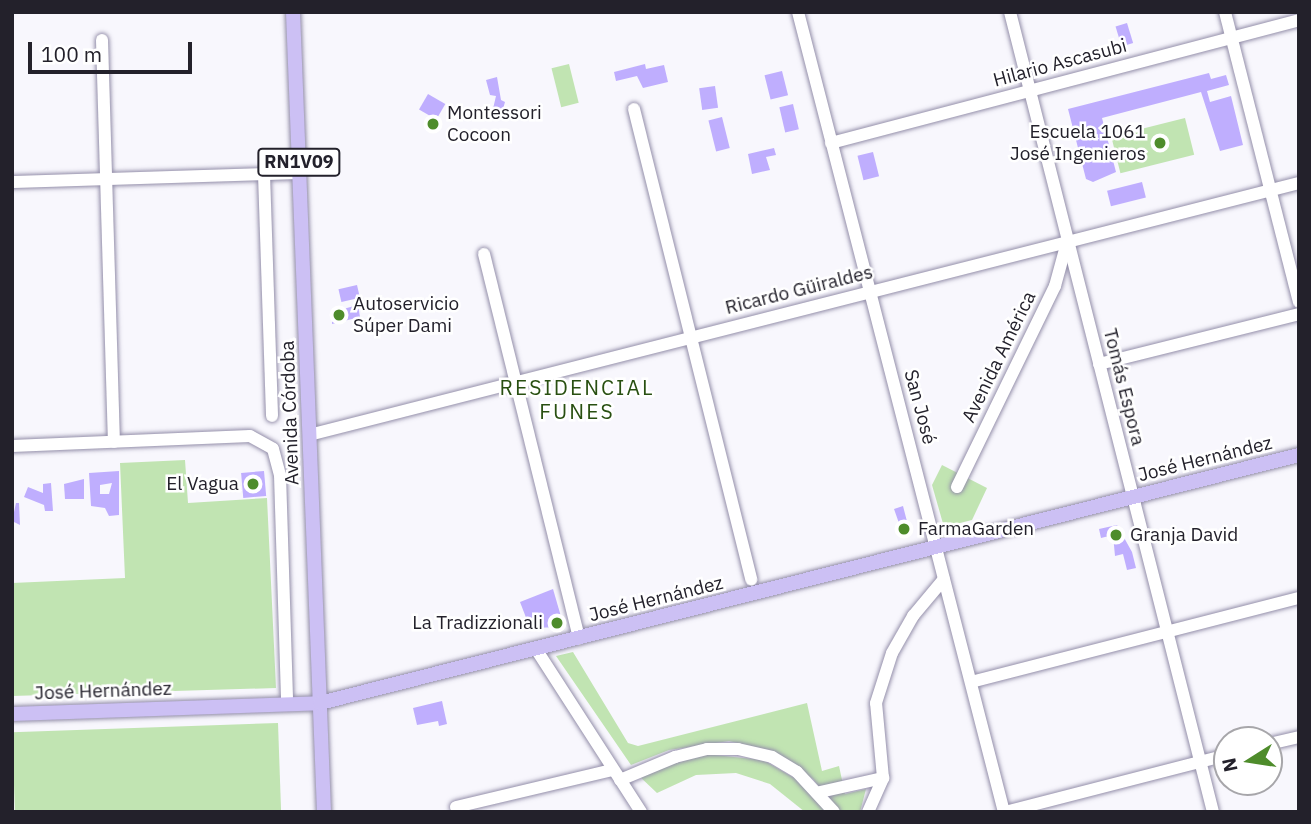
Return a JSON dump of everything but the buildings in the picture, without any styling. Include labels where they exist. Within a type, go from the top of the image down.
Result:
[{"type":"main road","name":"Avenida Córdoba","points":[[293,12],[324,812]]},
{"type":"main road","name":"José Hernández","points":[[12,714],[320,703],[1299,455]]},
{"type":"street","name":"San José","points":[[798,12],[1004,812]]},
{"type":"street","name":"Tomás Espora","points":[[1010,12],[1213,812]]},
{"type":"street","points":[[1226,12],[1299,302]]},
{"type":"street","name":"Hilario Ascasubi","points":[[831,143],[1299,20]]},
{"type":"street","points":[[102,40],[114,442]]},
{"type":"street","points":[[634,109],[751,580]]},
{"type":"street","points":[[12,182],[300,173]]},
{"type":"street","points":[[264,174],[272,416]]},
{"type":"street","name":"Ricardo Güiraldes","points":[[309,435],[1299,183]]},
{"type":"street","name":"Avenida América","points":[[957,487],[1055,286],[1068,242]]},
{"type":"street","points":[[484,254],[579,638]]},
{"type":"street","points":[[1099,365],[1299,314]]},
{"type":"street","points":[[12,446],[250,436],[273,449],[280,475],[287,704]]},
{"type":"street","points":[[868,812],[883,778],[876,703],[892,653],[913,616],[944,579]]},
{"type":"street","points":[[971,682],[1299,598]]},
{"type":"street","points":[[536,649],[641,812]]},
{"type":"street","points":[[456,807],[617,775],[707,749],[738,749],[772,757],[820,792],[834,812]]},
{"type":"street","points":[[1004,812],[1213,759]]},
{"type":"street","points":[[820,792],[883,778]]},
{"type":"green space","points":[[569,64],[579,103],[561,107],[552,68]]},
{"type":"green space","points":[[1185,118],[1194,155],[1120,173],[1111,136]]},
{"type":"green space","points":[[185,460],[188,503],[267,498],[276,688],[12,696],[12,583],[125,578],[120,463]]},
{"type":"green space","points":[[942,465],[987,488],[972,520],[944,527],[932,485]]},
{"type":"green space","points":[[573,652],[628,743],[638,746],[807,703],[822,771],[839,766],[845,794],[866,789],[860,812],[840,812],[813,779],[771,751],[729,741],[669,750],[631,765],[556,656]]},
{"type":"green space","points":[[278,723],[281,812],[15,812],[12,732]]},
{"type":"green space","points":[[705,754],[763,760],[796,779],[828,812],[805,812],[770,784],[736,773],[696,775],[657,793],[638,775]]},
{"type":"place","name":"Montessori Cocoon","points":[[433,124]]},
{"type":"place","name":"Escuela 1061 José Ingenieros","points":[[1160,143]]},
{"type":"place","name":"Autoservicio Súper Dami","points":[[339,315]]},
{"type":"place","name":"El Vagua","points":[[253,484]]},
{"type":"place","name":"FarmaGarden","points":[[904,529]]},
{"type":"place","name":"Granja David","points":[[1116,535]]},
{"type":"place","name":"La Tradizzionali","points":[[557,623]]},
{"type":"district","name":"RESIDENCIAL FUNES","points":[[577,399]]}]
